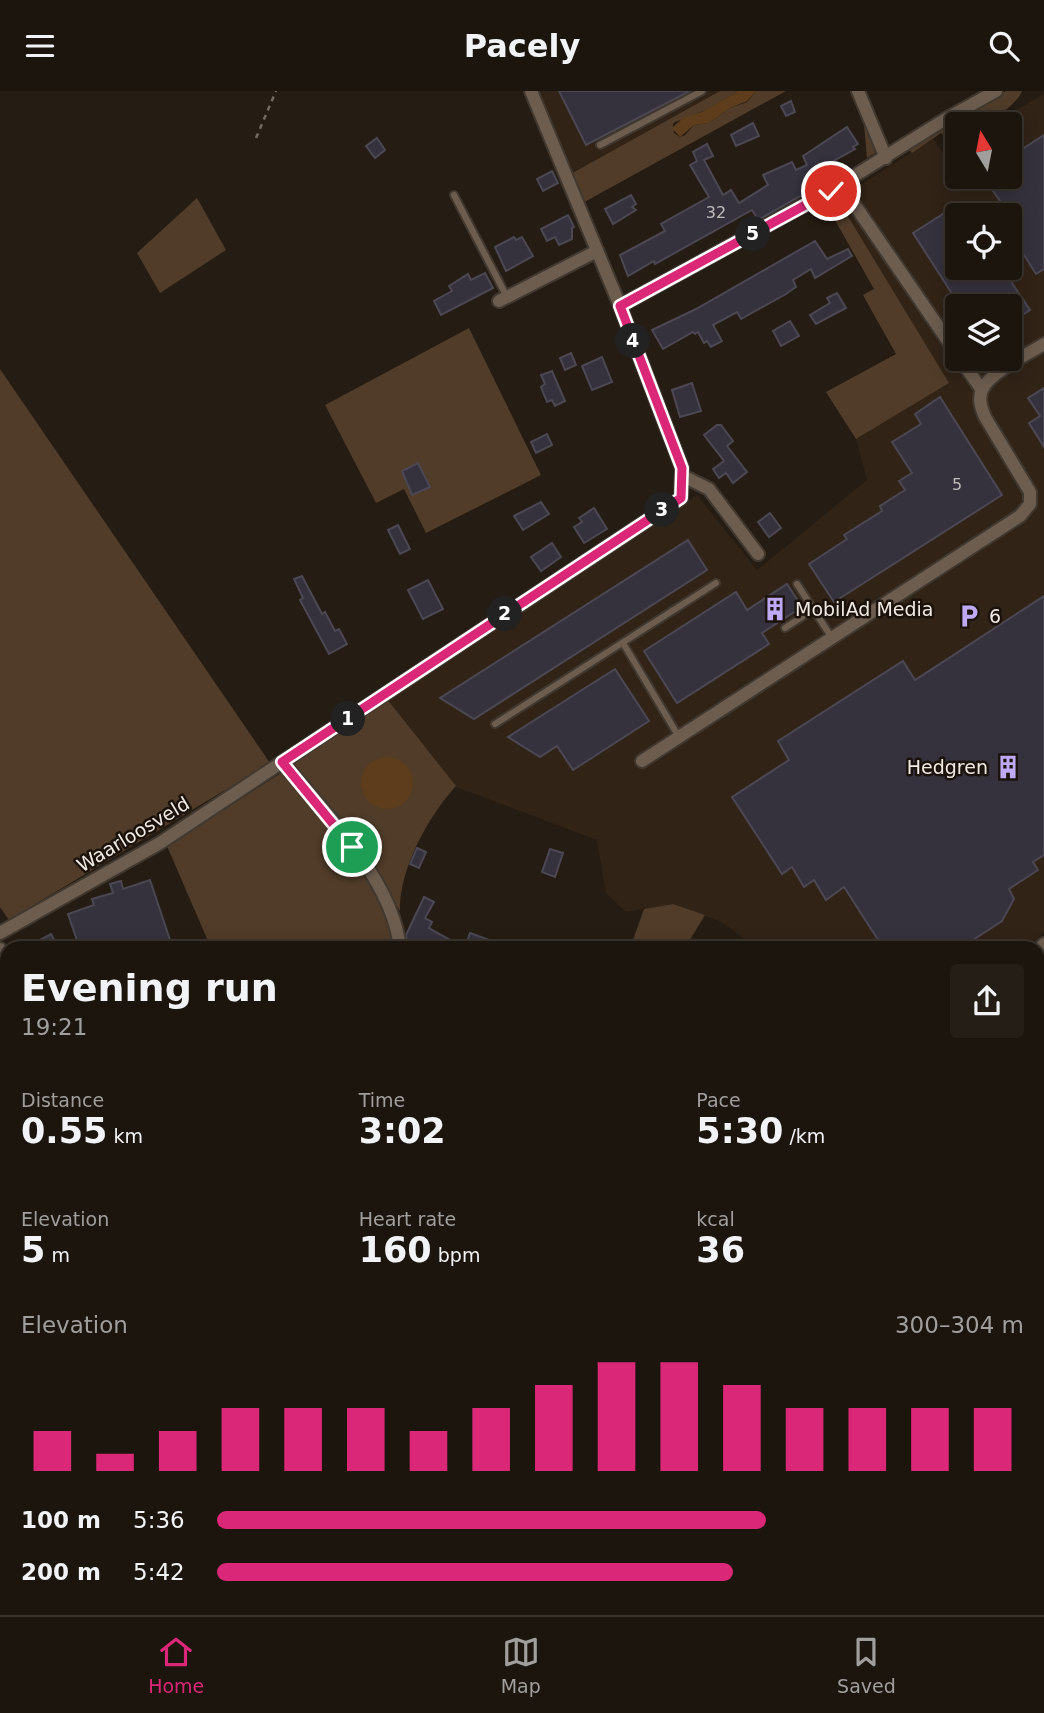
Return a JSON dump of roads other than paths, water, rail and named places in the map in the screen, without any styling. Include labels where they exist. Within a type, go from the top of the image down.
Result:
[{"type":"street","points":[[531,91],[620,306],[682,468],[683,477],[709,489],[758,554]]},
{"type":"street","points":[[858,91],[886,157]]},
{"type":"street","points":[[620,306],[841,185],[996,91]]},
{"type":"street","points":[[841,185],[945,337]]},
{"type":"street","points":[[503,299],[597,251]]},
{"type":"street","points":[[642,761],[1020,516],[1030,504],[1030,492],[985,417],[980,405],[982,390],[993,376],[1044,344]]},
{"type":"street","points":[[969,371],[982,390]]},
{"type":"street","name":"Waarloosveld","points":[[0,933],[160,843],[681,498],[683,477]]},
{"type":"street","points":[[282,762],[337,827],[381,889],[393,916],[398,941]]},
{"type":"lane","points":[[600,145],[702,91]]},
{"type":"lane","points":[[454,195],[503,299]]},
{"type":"lane","points":[[495,724],[716,583]]},
{"type":"lane","points":[[797,584],[832,638]]},
{"type":"lane","points":[[785,628],[814,609]]},
{"type":"lane","points":[[622,643],[679,737]]},
{"type":"place","name":"MobilAd Media","points":[[775,609]]},
{"type":"place","name":"6","points":[[969,616]]},
{"type":"place","name":"Hedgren","points":[[1008,767]]}]
